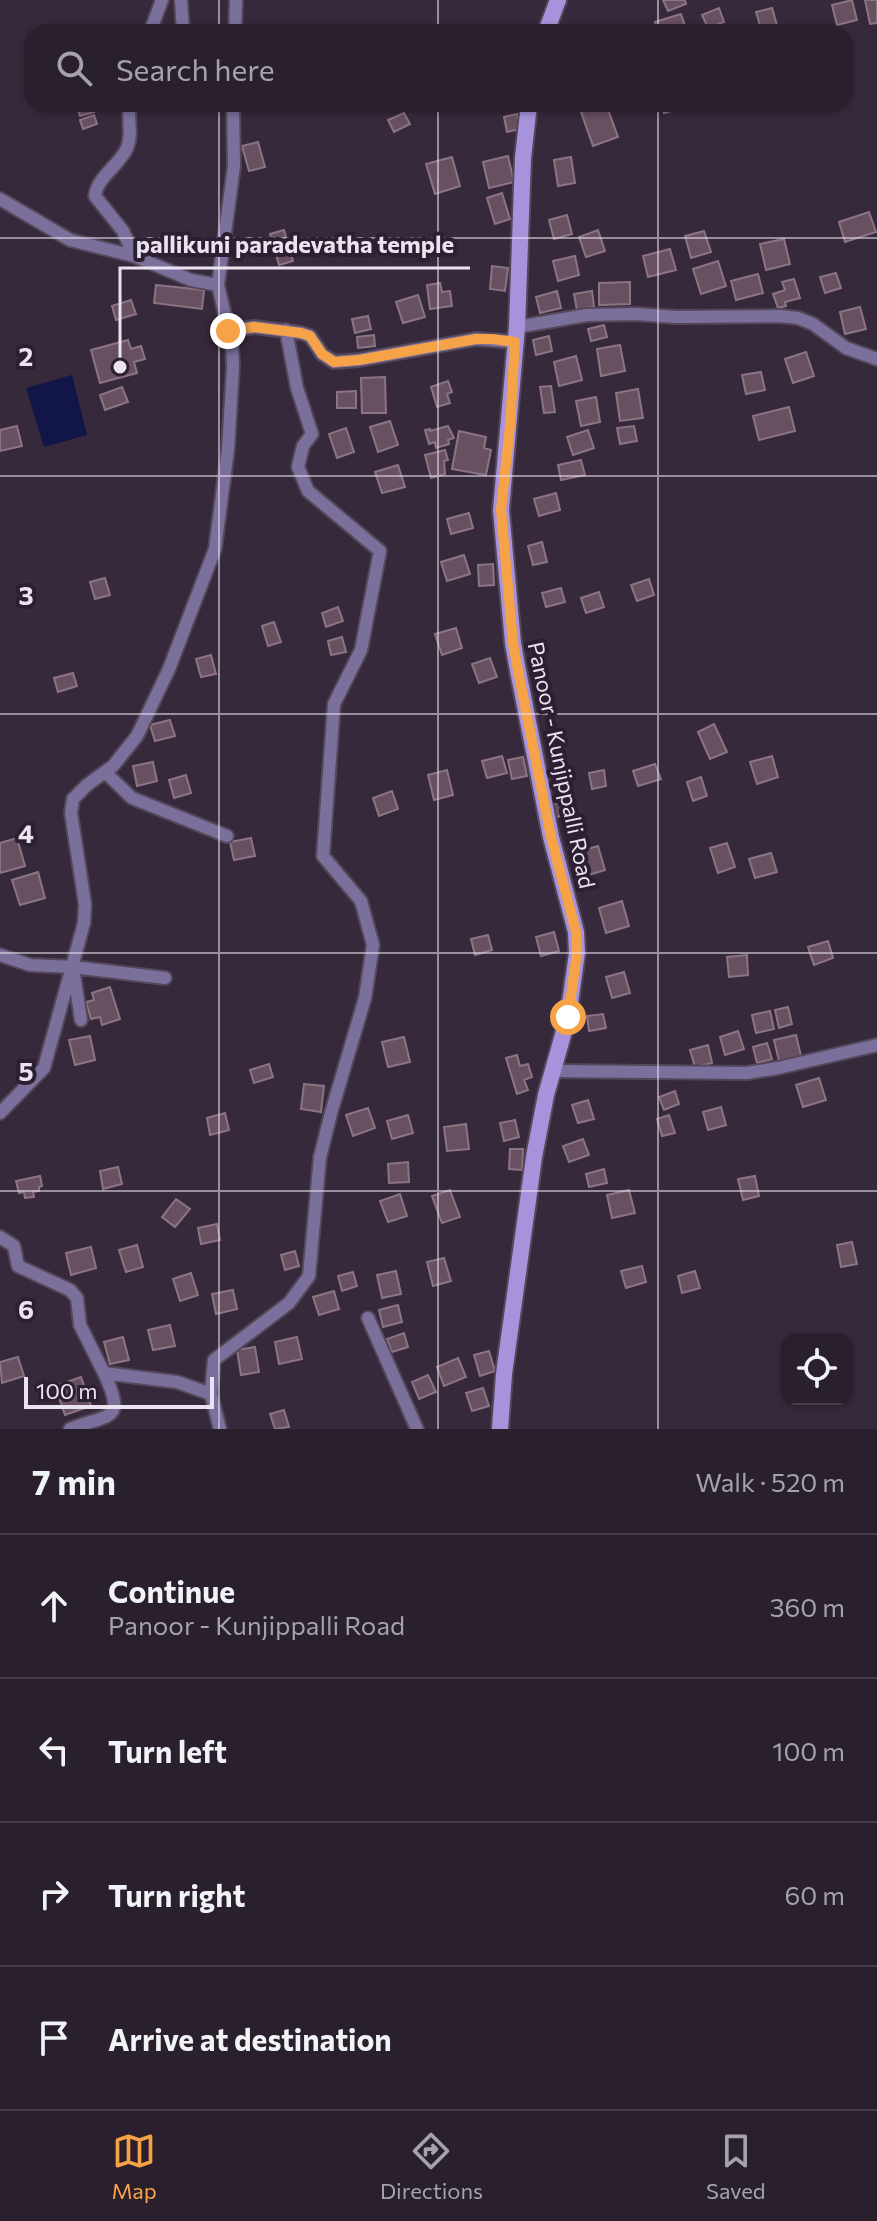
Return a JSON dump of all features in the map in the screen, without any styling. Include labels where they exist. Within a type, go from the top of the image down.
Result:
[{"type":"main road","points":[[549,24],[558,0]]},
{"type":"main road","name":"Panoor - Kunjippalli Road","points":[[500,1429],[504,1374],[534,1157],[568,1017],[577,953],[576,932],[551,837],[518,671],[501,510],[510,425],[523,158],[528,112]]},
{"type":"street","points":[[153,24],[162,0]]},
{"type":"street","points":[[181,0],[182,24]]},
{"type":"street","points":[[235,24],[236,0]]},
{"type":"street","points":[[128,112],[131,132],[128,146],[96,187],[95,196],[123,231],[134,256]]},
{"type":"street","points":[[0,1113],[44,1068],[84,923],[85,904],[71,813],[73,799],[125,753],[137,736],[169,669],[215,549],[228,449],[233,367],[232,346],[218,285],[234,166],[233,112]]},
{"type":"street","points":[[0,199],[70,240],[134,256],[191,280],[218,285]]},
{"type":"street","points":[[228,331],[254,327],[310,336],[322,354],[334,362],[516,335],[587,315],[779,316],[798,318],[813,324],[846,348],[877,359]]},
{"type":"street","points":[[220,1429],[211,1394],[214,1360],[289,1303],[309,1276],[320,1157],[365,998],[373,945],[361,901],[323,856],[334,704],[361,650],[380,551],[308,491],[298,467],[303,446],[312,434],[297,388],[286,330]]},
{"type":"street","points":[[105,772],[132,798],[227,836]]},
{"type":"street","points":[[0,955],[30,965],[165,978]]},
{"type":"street","points":[[73,967],[81,1020]]},
{"type":"street","points":[[553,1071],[747,1073],[877,1045]]},
{"type":"street","points":[[0,1237],[14,1246],[16,1262],[23,1270],[70,1290],[77,1298],[80,1325],[114,1395],[115,1405],[107,1417],[70,1429]]},
{"type":"street","points":[[368,1318],[417,1429]]},
{"type":"street","points":[[104,1373],[177,1382],[211,1394]]},
{"type":"shaded area","points":[[72,375],[87,435],[44,447],[26,388]]},
{"type":"building","points":[[663,0],[685,0],[686,4],[668,11]]},
{"type":"building","points":[[852,0],[857,20],[837,24],[832,5]]},
{"type":"building","points":[[865,0],[877,0],[877,23],[870,24]]},
{"type":"building","points":[[719,8],[724,22],[706,24],[702,15]]},
{"type":"building","points":[[772,8],[777,24],[760,24],[756,12]]},
{"type":"building","points":[[681,14],[684,24],[656,24]]},
{"type":"building","points":[[581,112],[609,112],[618,137],[593,146]]},
{"type":"building","points":[[404,113],[410,124],[394,132],[388,120]]},
{"type":"building","points":[[517,114],[520,129],[507,132],[504,117]]},
{"type":"building","points":[[94,115],[97,124],[83,129],[80,120]]},
{"type":"building","points":[[258,142],[265,167],[249,171],[242,146]]},
{"type":"building","points":[[508,156],[514,182],[489,188],[483,162]]},
{"type":"building","points":[[452,157],[460,186],[435,194],[426,164]]},
{"type":"building","points":[[571,157],[575,183],[558,186],[554,160]]},
{"type":"building","points":[[502,193],[510,219],[495,224],[487,198]]},
{"type":"building","points":[[869,212],[876,232],[845,242],[839,222]]},
{"type":"building","points":[[567,215],[572,234],[554,239],[549,220]]},
{"type":"building","points":[[284,230],[288,244],[274,248],[270,234]]},
{"type":"building","points":[[598,230],[605,251],[586,257],[579,237]]},
{"type":"building","points":[[704,231],[711,252],[691,258],[685,236]]},
{"type":"building","points":[[784,239],[790,264],[766,270],[760,244]]},
{"type":"building","points":[[289,247],[293,261],[279,265],[275,251]]},
{"type":"building","points":[[670,249],[676,270],[648,277],[643,256]]},
{"type":"building","points":[[575,256],[579,275],[558,281],[553,261]]},
{"type":"building","points":[[718,261],[726,286],[701,294],[693,269]]},
{"type":"building","points":[[492,266],[508,268],[505,291],[490,289]]},
{"type":"building","points":[[836,273],[841,288],[825,293],[820,277]]},
{"type":"building","points":[[758,274],[763,293],[736,300],[731,281]]},
{"type":"building","points":[[794,279],[800,298],[785,302],[786,306],[778,308],[773,294],[785,290],[782,282]]},
{"type":"building","points":[[630,282],[630,304],[599,305],[599,283]]},
{"type":"building","points":[[440,283],[442,292],[450,291],[452,306],[430,309],[427,285]]},
{"type":"building","points":[[156,285],[204,290],[202,309],[154,303]]},
{"type":"building","points":[[557,291],[561,308],[540,313],[536,297]]},
{"type":"building","points":[[592,291],[594,307],[577,310],[574,294]]},
{"type":"building","points":[[418,295],[425,317],[403,323],[396,302]]},
{"type":"building","points":[[131,300],[136,314],[116,320],[112,306]]},
{"type":"building","points":[[860,307],[866,329],[845,334],[840,312]]},
{"type":"building","points":[[368,316],[371,329],[355,333],[352,319]]},
{"type":"building","points":[[604,325],[607,337],[591,341],[588,329]]},
{"type":"building","points":[[374,335],[375,346],[358,348],[357,337]]},
{"type":"building","points":[[549,336],[552,351],[536,355],[533,340]]},
{"type":"building","points":[[128,340],[131,349],[141,346],[145,359],[134,362],[137,373],[100,383],[91,350]]},
{"type":"building","points":[[620,345],[625,371],[601,376],[597,349]]},
{"type":"building","points":[[806,352],[814,376],[793,383],[785,359]]},
{"type":"building","points":[[576,356],[582,380],[559,386],[554,362]]},
{"type":"building","points":[[761,372],[765,390],[746,394],[742,375]]},
{"type":"building","points":[[385,377],[386,413],[362,413],[361,378]]},
{"type":"building","points":[[448,381],[452,392],[447,394],[450,403],[437,407],[431,387]]},
{"type":"building","points":[[551,386],[555,412],[544,413],[540,387]]},
{"type":"building","points":[[122,387],[128,402],[105,410],[100,395]]},
{"type":"building","points":[[638,389],[643,418],[620,421],[616,393]]},
{"type":"building","points":[[356,391],[356,408],[337,408],[337,392]]},
{"type":"building","points":[[596,397],[600,422],[581,426],[576,401]]},
{"type":"building","points":[[789,407],[795,431],[759,440],[753,416]]},
{"type":"building","points":[[390,421],[398,445],[378,452],[370,427]]},
{"type":"building","points":[[17,426],[22,446],[0,451],[0,430]]},
{"type":"building","points":[[448,426],[454,438],[448,440],[449,444],[436,448],[435,442],[429,444],[425,430]]},
{"type":"building","points":[[634,426],[637,441],[620,444],[617,428]]},
{"type":"building","points":[[346,428],[354,452],[337,458],[329,434]]},
{"type":"building","points":[[588,430],[594,448],[573,455],[567,437]]},
{"type":"building","points":[[459,431],[486,437],[484,448],[491,450],[486,475],[452,469]]},
{"type":"building","points":[[445,450],[448,460],[444,461],[445,474],[431,478],[425,455]]},
{"type":"building","points":[[581,460],[585,475],[561,480],[558,465]]},
{"type":"building","points":[[398,465],[405,487],[382,493],[375,472]]},
{"type":"building","points":[[556,493],[560,510],[539,516],[534,499]]},
{"type":"building","points":[[469,513],[473,528],[451,534],[447,519]]},
{"type":"building","points":[[542,542],[547,562],[533,565],[528,546]]},
{"type":"building","points":[[464,555],[470,574],[447,581],[441,562]]},
{"type":"building","points":[[493,564],[494,585],[479,586],[478,565]]},
{"type":"building","points":[[105,578],[110,595],[95,599],[90,582]]},
{"type":"building","points":[[649,579],[654,595],[637,601],[631,585]]},
{"type":"building","points":[[561,588],[565,602],[546,607],[542,593]]},
{"type":"building","points":[[599,592],[604,607],[586,613],[581,598]]},
{"type":"building","points":[[338,607],[343,621],[326,627],[322,613]]},
{"type":"building","points":[[274,622],[281,642],[268,646],[262,626]]},
{"type":"building","points":[[456,628],[462,648],[442,655],[435,634]]},
{"type":"building","points":[[342,637],[346,652],[331,655],[328,641]]},
{"type":"building","points":[[211,655],[216,674],[201,677],[196,659]]},
{"type":"building","points":[[490,658],[497,677],[479,683],[472,664]]},
{"type":"building","points":[[73,673],[77,686],[58,692],[54,678]]},
{"type":"building","points":[[170,720],[175,736],[155,741],[150,725]]},
{"type":"building","points":[[714,724],[727,752],[710,759],[698,732]]},
{"type":"building","points":[[502,756],[507,773],[487,778],[482,761]]},
{"type":"building","points":[[772,756],[778,777],[757,784],[750,762]]},
{"type":"building","points":[[523,757],[527,776],[512,779],[508,760]]},
{"type":"building","points":[[153,762],[157,781],[137,786],[133,766]]},
{"type":"building","points":[[655,764],[661,779],[638,786],[633,771]]},
{"type":"building","points":[[447,770],[453,795],[434,800],[428,775]]},
{"type":"building","points":[[604,770],[606,786],[592,789],[589,773]]},
{"type":"building","points":[[186,775],[191,793],[174,798],[169,780]]},
{"type":"building","points":[[701,777],[707,796],[693,801],[687,782]]},
{"type":"building","points":[[392,791],[398,809],[379,816],[373,798]]},
{"type":"building","points":[[572,799],[575,813],[556,817],[553,804]]},
{"type":"building","points":[[17,838],[25,866],[0,873],[0,843]]},
{"type":"building","points":[[251,838],[255,856],[234,860],[230,842]]},
{"type":"building","points":[[727,843],[735,867],[718,873],[710,848]]},
{"type":"building","points":[[598,846],[605,870],[582,877],[574,853]]},
{"type":"building","points":[[771,853],[777,872],[755,878],[749,859]]},
{"type":"building","points":[[38,872],[45,898],[20,905],[12,880]]},
{"type":"building","points":[[622,901],[629,926],[606,933],[599,908]]},
{"type":"building","points":[[554,932],[559,951],[541,956],[536,937]]},
{"type":"building","points":[[488,935],[492,950],[475,955],[471,939]]},
{"type":"building","points":[[828,941],[833,958],[814,965],[808,947]]},
{"type":"building","points":[[747,955],[748,975],[729,977],[727,957]]},
{"type":"building","points":[[624,972],[630,993],[612,998],[606,977]]},
{"type":"building","points":[[110,987],[120,1019],[102,1025],[100,1017],[91,1019],[86,1002],[94,1000],[92,993]]},
{"type":"building","points":[[788,1007],[792,1024],[779,1028],[775,1010]]},
{"type":"building","points":[[770,1011],[774,1029],[756,1033],[752,1015]]},
{"type":"building","points":[[603,1014],[606,1028],[589,1031],[587,1016]]},
{"type":"building","points":[[738,1031],[744,1049],[725,1055],[720,1037]]},
{"type":"building","points":[[796,1035],[801,1056],[779,1061],[774,1040]]},
{"type":"building","points":[[90,1036],[95,1060],[75,1065],[69,1040]]},
{"type":"building","points":[[404,1037],[410,1062],[388,1067],[382,1042]]},
{"type":"building","points":[[767,1043],[772,1059],[757,1063],[753,1047]]},
{"type":"building","points":[[708,1045],[712,1063],[695,1067],[690,1050]]},
{"type":"building","points":[[517,1055],[520,1066],[528,1064],[532,1077],[524,1080],[528,1090],[517,1094],[506,1058]]},
{"type":"building","points":[[269,1064],[273,1077],[254,1083],[250,1070]]},
{"type":"building","points":[[819,1078],[826,1100],[803,1107],[796,1085]]},
{"type":"building","points":[[304,1084],[324,1086],[321,1112],[301,1109]]},
{"type":"building","points":[[675,1091],[679,1104],[664,1110],[659,1097]]},
{"type":"building","points":[[588,1100],[594,1119],[578,1123],[572,1105]]},
{"type":"building","points":[[721,1107],[726,1125],[708,1130],[703,1112]]},
{"type":"building","points":[[368,1108],[375,1128],[353,1136],[346,1115]]},
{"type":"building","points":[[225,1113],[229,1130],[210,1135],[207,1118]]},
{"type":"building","points":[[408,1115],[413,1133],[392,1139],[387,1121]]},
{"type":"building","points":[[669,1115],[675,1133],[662,1136],[657,1119]]},
{"type":"building","points":[[515,1120],[519,1137],[504,1141],[500,1123]]},
{"type":"building","points":[[466,1124],[469,1149],[447,1151],[444,1127]]},
{"type":"building","points":[[583,1139],[589,1155],[569,1162],[563,1146]]},
{"type":"building","points":[[510,1149],[523,1149],[522,1170],[509,1169]]},
{"type":"building","points":[[408,1162],[409,1182],[389,1183],[388,1164]]},
{"type":"building","points":[[118,1167],[122,1184],[103,1189],[100,1171]]},
{"type":"building","points":[[604,1169],[607,1183],[589,1187],[586,1174]]},
{"type":"building","points":[[40,1176],[42,1186],[39,1191],[33,1192],[34,1197],[25,1198],[24,1192],[19,1193],[16,1181]]},
{"type":"building","points":[[755,1176],[759,1196],[743,1200],[738,1179]]},
{"type":"building","points":[[450,1190],[460,1217],[442,1223],[432,1196]]},
{"type":"building","points":[[629,1190],[635,1213],[612,1218],[607,1195]]},
{"type":"building","points":[[400,1194],[407,1216],[388,1222],[380,1201]]},
{"type":"building","points":[[176,1199],[190,1209],[175,1227],[162,1217]]},
{"type":"building","points":[[217,1224],[220,1240],[201,1244],[198,1228]]},
{"type":"building","points":[[852,1242],[857,1264],[841,1267],[837,1245]]},
{"type":"building","points":[[137,1245],[143,1267],[126,1272],[119,1250]]},
{"type":"building","points":[[91,1247],[96,1268],[71,1275],[66,1253]]},
{"type":"building","points":[[295,1251],[299,1266],[285,1270],[281,1255]]},
{"type":"building","points":[[444,1258],[451,1281],[433,1286],[427,1262]]},
{"type":"building","points":[[642,1266],[646,1282],[626,1288],[621,1271]]},
{"type":"building","points":[[396,1271],[401,1294],[382,1298],[377,1275]]},
{"type":"building","points":[[695,1271],[700,1288],[682,1293],[678,1276]]},
{"type":"building","points":[[353,1272],[357,1286],[342,1291],[338,1276]]},
{"type":"building","points":[[191,1273],[198,1295],[180,1301],[173,1279]]},
{"type":"building","points":[[233,1290],[237,1309],[216,1314],[212,1294]]},
{"type":"building","points":[[334,1291],[339,1309],[319,1315],[313,1297]]},
{"type":"building","points":[[398,1305],[402,1322],[383,1327],[379,1310]]},
{"type":"building","points":[[170,1325],[175,1346],[153,1350],[148,1330]]},
{"type":"building","points":[[404,1333],[408,1347],[392,1352],[387,1339]]},
{"type":"building","points":[[123,1337],[129,1360],[110,1364],[104,1342]]},
{"type":"building","points":[[297,1337],[302,1359],[279,1364],[275,1342]]},
{"type":"building","points":[[255,1347],[259,1372],[241,1375],[237,1350]]},
{"type":"building","points":[[489,1351],[495,1371],[480,1376],[474,1355]]},
{"type":"building","points":[[18,1357],[24,1376],[2,1383],[0,1362]]},
{"type":"building","points":[[458,1358],[466,1377],[444,1386],[437,1367]]},
{"type":"building","points":[[428,1375],[436,1392],[419,1399],[412,1382]]},
{"type":"building","points":[[81,1377],[91,1406],[65,1415],[55,1386]]},
{"type":"building","points":[[483,1388],[489,1406],[472,1411],[466,1393]]},
{"type":"building","points":[[284,1410],[289,1427],[275,1429],[270,1414]]},
{"type":"place","name":"pallikuni paradevatha temple","points":[[120,367]]},
{"type":"route","points":[[228,331],[254,327],[301,333],[310,336],[322,354],[334,362],[476,339],[515,342],[501,510],[513,643],[551,837],[576,932],[577,953],[568,1017]]}]
